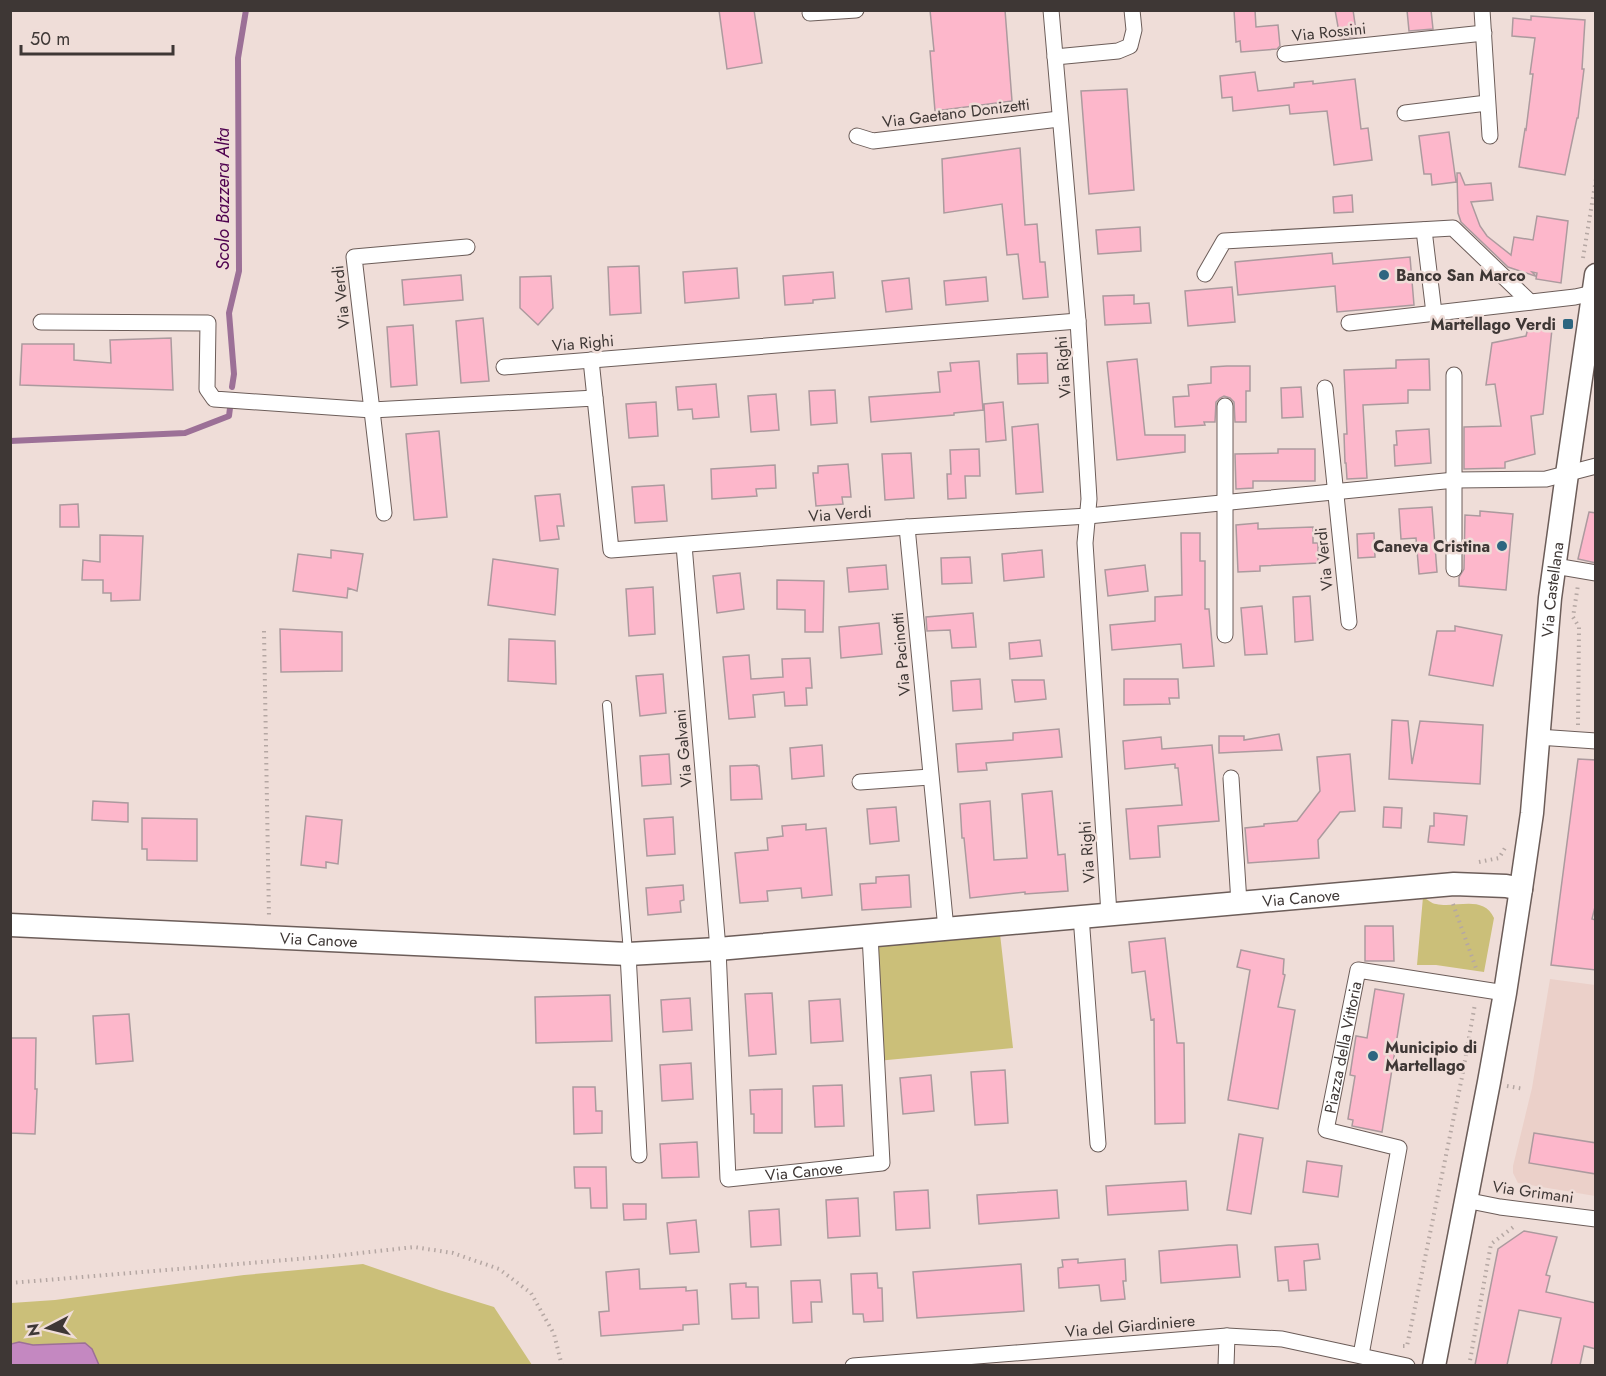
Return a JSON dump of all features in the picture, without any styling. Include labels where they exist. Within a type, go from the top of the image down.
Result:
[{"type":"street","points":[[810,13],[856,10]]},
{"type":"street","points":[[1051,10],[1078,321]]},
{"type":"street","points":[[1055,57],[1118,51],[1130,45],[1134,30],[1132,10]]},
{"type":"street","points":[[1482,10],[1490,136]]},
{"type":"street","name":"Via Rossini","points":[[1285,54],[1484,33]]},
{"type":"street","points":[[1405,113],[1487,103]]},
{"type":"street","name":"Via Gaetano Donizetti","points":[[857,136],[873,141],[1059,119]]},
{"type":"street","points":[[1205,274],[1224,241],[1453,228],[1530,302]]},
{"type":"street","points":[[1424,230],[1434,313]]},
{"type":"street","name":"Via Verdi","points":[[384,513],[354,257],[467,247]]},
{"type":"street","name":"Via Castellana","points":[[1349,323],[1575,297],[1594,284]]},
{"type":"street","name":"Via Castellana","points":[[1521,889],[1532,813],[1544,655],[1594,284]]},
{"type":"street","name":"Via Righi","points":[[504,367],[1078,321],[1089,499],[1085,543],[1109,914]]},
{"type":"street","points":[[41,322],[208,323],[207,389],[214,399],[372,410],[595,398]]},
{"type":"street","name":"Via Verdi","points":[[591,360],[611,550],[907,527],[1088,516],[1455,480],[1546,479],[1596,466]]},
{"type":"street","points":[[1454,375],[1454,569]]},
{"type":"street","name":"Via Verdi","points":[[1325,388],[1349,622]]},
{"type":"street","points":[[1224,635],[1225,406]]},
{"type":"street","name":"Via Pacinotti","points":[[907,527],[946,928]]},
{"type":"street","name":"Via Galvani","points":[[684,545],[718,949]]},
{"type":"street","points":[[1555,566],[1596,573]]},
{"type":"street","points":[[1538,737],[1596,741]]},
{"type":"street","points":[[860,783],[930,777]]},
{"type":"street","points":[[1231,778],[1239,903]]},
{"type":"street","name":"Via Canove","points":[[10,925],[628,954],[718,949],[1454,884],[1506,886],[1521,889]]},
{"type":"street","points":[[1434,1365],[1505,993],[1521,889]]},
{"type":"street","points":[[1081,916],[1098,1144]]},
{"type":"street","name":"Via Canove","points":[[718,949],[728,1179],[882,1163],[870,935]]},
{"type":"street","points":[[628,954],[639,1155]]},
{"type":"street","name":"Piazza della Vittoria","points":[[1361,1355],[1399,1148],[1326,1130],[1358,970],[1505,993]]},
{"type":"street","name":"Via Grimani","points":[[1466,1200],[1500,1207],[1596,1219]]},
{"type":"street","points":[[1226,1365],[1227,1336]]},
{"type":"street","name":"Via del Giardiniere","points":[[853,1365],[1227,1336],[1282,1339],[1407,1365]]},
{"type":"lane","points":[[607,705],[628,954]]},
{"type":"path","points":[[1578,582],[1573,617],[1579,627],[1578,725]]},
{"type":"path","points":[[264,631],[269,938]]},
{"type":"path","points":[[1477,863],[1499,858],[1505,847]]},
{"type":"path","points":[[1453,904],[1477,971]]},
{"type":"path","points":[[1407,1346],[1475,1004]]},
{"type":"path","points":[[1461,1361],[1469,1364],[1491,1244],[1519,1223]]},
{"type":"path","points":[[10,1283],[334,1256],[414,1247],[453,1252],[499,1269],[531,1293],[555,1334],[562,1365]]},
{"type":"shaded area","points":[[1423,897],[1434,904],[1476,904],[1489,911],[1494,918],[1484,972],[1436,965],[1417,965]]},
{"type":"shaded area","points":[[1000,934],[1013,1048],[877,1061],[870,947]]},
{"type":"shaded area","points":[[1550,979],[1595,985],[1595,1196],[1518,1183],[1513,1173],[1532,1088]]},
{"type":"shaded area","points":[[363,1264],[494,1307],[532,1365],[11,1366],[11,1303],[55,1300],[244,1275]]},
{"type":"shaded area","points":[[19,1342],[33,1345],[85,1343],[92,1349],[99,1365],[11,1365],[11,1344]]},
{"type":"building","points":[[719,10],[754,10],[762,63],[727,69]]},
{"type":"building","points":[[930,10],[1005,10],[1012,101],[935,111],[930,51],[934,51]]},
{"type":"building","points":[[1234,10],[1255,10],[1256,27],[1278,25],[1280,46],[1277,49],[1241,52],[1240,41],[1236,42]]},
{"type":"building","points":[[1335,10],[1353,10],[1357,37],[1340,38]]},
{"type":"building","points":[[1407,10],[1431,10],[1433,29],[1409,31]]},
{"type":"building","points":[[1531,16],[1585,20],[1582,69],[1584,69],[1578,118],[1565,175],[1519,167],[1533,74],[1530,74],[1535,38],[1512,36],[1513,18],[1531,20]]},
{"type":"building","points":[[1255,72],[1258,91],[1294,87],[1294,83],[1313,81],[1313,84],[1355,79],[1361,129],[1368,128],[1372,160],[1334,165],[1327,111],[1290,114],[1289,105],[1233,111],[1232,97],[1222,98],[1220,76]]},
{"type":"building","points":[[1127,89],[1134,190],[1089,194],[1081,91]]},
{"type":"building","points":[[1449,132],[1456,182],[1432,185],[1431,174],[1424,174],[1419,136]]},
{"type":"building","points":[[1020,148],[1025,225],[1037,224],[1040,262],[1045,262],[1048,297],[1023,299],[1018,254],[1007,255],[1002,204],[944,213],[942,159]]},
{"type":"building","points":[[1457,173],[1460,173],[1465,185],[1491,183],[1493,200],[1471,202],[1480,226],[1487,236],[1511,255],[1514,237],[1533,240],[1537,216],[1568,221],[1561,283],[1536,279],[1537,273],[1532,272],[1535,276],[1508,267],[1461,222],[1458,213]]},
{"type":"building","points":[[1352,195],[1353,212],[1334,213],[1333,197]]},
{"type":"building","points":[[1140,227],[1141,251],[1098,254],[1096,230]]},
{"type":"building","points":[[1332,253],[1333,264],[1410,257],[1414,305],[1337,312],[1335,286],[1238,295],[1235,262]]},
{"type":"building","points":[[639,266],[641,313],[610,315],[608,267]]},
{"type":"building","points":[[737,268],[739,298],[685,303],[683,272]]},
{"type":"building","points":[[833,272],[835,298],[813,300],[813,303],[785,305],[783,276]]},
{"type":"building","points":[[461,275],[463,300],[404,305],[402,280]]},
{"type":"building","points":[[551,276],[553,308],[538,325],[520,308],[520,277]]},
{"type":"building","points":[[986,277],[988,301],[946,305],[944,281]]},
{"type":"building","points":[[909,278],[912,309],[886,312],[882,281]]},
{"type":"building","points":[[1232,287],[1235,322],[1188,326],[1185,291]]},
{"type":"building","points":[[1134,295],[1134,304],[1149,303],[1151,323],[1105,325],[1103,296]]},
{"type":"building","points":[[483,318],[489,381],[461,383],[456,321]]},
{"type":"building","points":[[413,325],[417,385],[391,387],[387,327]]},
{"type":"building","points":[[1528,328],[1552,329],[1543,414],[1531,416],[1535,454],[1505,462],[1505,468],[1464,469],[1464,427],[1501,426],[1495,384],[1486,385],[1492,343],[1526,336]]},
{"type":"building","points":[[171,338],[173,390],[20,385],[22,344],[74,344],[74,360],[111,363],[110,340]]},
{"type":"building","points":[[1047,353],[1048,383],[1018,384],[1017,354]]},
{"type":"building","points":[[1137,359],[1145,435],[1185,435],[1185,452],[1117,460],[1107,362]]},
{"type":"building","points":[[1429,359],[1430,390],[1408,390],[1408,403],[1363,405],[1367,478],[1347,479],[1344,370],[1396,368],[1396,360]]},
{"type":"building","points":[[979,361],[983,410],[954,413],[954,415],[871,422],[869,397],[940,392],[938,372],[951,371],[950,363]]},
{"type":"building","points":[[1250,366],[1250,391],[1246,391],[1246,422],[1235,422],[1234,402],[1224,396],[1216,402],[1215,422],[1175,427],[1173,397],[1189,396],[1188,385],[1211,383],[1211,367]]},
{"type":"building","points":[[716,384],[719,417],[693,419],[692,409],[678,410],[676,387]]},
{"type":"building","points":[[1301,387],[1303,417],[1282,418],[1281,388]]},
{"type":"building","points":[[835,390],[837,423],[811,425],[809,391]]},
{"type":"building","points":[[776,394],[779,430],[751,432],[748,396]]},
{"type":"building","points":[[656,402],[658,436],[629,438],[626,404]]},
{"type":"building","points":[[1003,402],[1006,440],[986,442],[984,404]]},
{"type":"building","points":[[1038,424],[1043,492],[1016,494],[1012,427]]},
{"type":"building","points":[[1429,429],[1431,463],[1395,466],[1396,431]]},
{"type":"building","points":[[439,431],[447,517],[414,520],[406,434]]},
{"type":"building","points":[[979,449],[980,476],[965,476],[966,498],[948,499],[947,474],[951,474],[950,450]]},
{"type":"building","points":[[1278,449],[1315,449],[1315,481],[1253,481],[1253,488],[1236,489],[1235,454],[1278,453]]},
{"type":"building","points":[[911,453],[914,498],[885,500],[882,454]]},
{"type":"building","points":[[848,464],[851,497],[842,497],[843,504],[816,506],[813,473],[818,473],[818,466]]},
{"type":"building","points":[[775,465],[776,488],[756,489],[757,496],[712,499],[711,469]]},
{"type":"building","points":[[664,485],[667,521],[635,523],[632,487]]},
{"type":"building","points":[[560,494],[564,526],[557,526],[559,539],[540,541],[535,496]]},
{"type":"building","points":[[78,504],[79,527],[60,527],[60,505]]},
{"type":"building","points":[[1432,507],[1437,572],[1419,574],[1416,538],[1401,539],[1399,509]]},
{"type":"building","points":[[1480,511],[1513,514],[1506,590],[1459,586],[1459,577],[1464,569],[1465,515],[1480,516]]},
{"type":"building","points":[[1589,512],[1596,513],[1596,563],[1578,559]]},
{"type":"building","points":[[1258,523],[1258,529],[1313,527],[1313,543],[1318,543],[1318,563],[1260,566],[1260,571],[1238,572],[1236,525]]},
{"type":"building","points":[[1181,533],[1200,533],[1200,561],[1205,561],[1205,609],[1209,609],[1214,666],[1183,668],[1181,644],[1112,650],[1110,625],[1155,621],[1155,597],[1182,595]]},
{"type":"building","points":[[1374,533],[1375,557],[1358,558],[1357,534]]},
{"type":"building","points":[[100,535],[143,536],[140,600],[111,601],[111,593],[103,593],[103,580],[82,580],[83,560],[100,562]]},
{"type":"building","points":[[331,550],[363,554],[357,591],[348,588],[347,598],[293,591],[298,554],[331,558]]},
{"type":"building","points":[[1042,550],[1044,577],[1004,581],[1002,554]]},
{"type":"building","points":[[970,557],[972,583],[942,584],[941,558]]},
{"type":"building","points":[[493,559],[558,569],[555,615],[488,605]]},
{"type":"building","points":[[886,565],[888,589],[849,592],[847,568]]},
{"type":"building","points":[[1145,565],[1148,591],[1108,596],[1105,570]]},
{"type":"building","points":[[740,573],[744,609],[717,613],[713,576]]},
{"type":"building","points":[[777,580],[824,581],[823,632],[805,632],[805,610],[777,609]]},
{"type":"building","points":[[653,587],[655,634],[629,636],[626,589]]},
{"type":"building","points":[[1310,596],[1313,640],[1295,642],[1293,597]]},
{"type":"building","points":[[1262,606],[1267,654],[1245,655],[1241,608]]},
{"type":"building","points":[[973,613],[976,647],[952,648],[950,630],[927,631],[926,617]]},
{"type":"building","points":[[879,623],[882,654],[841,658],[839,627]]},
{"type":"building","points":[[1455,626],[1502,635],[1493,686],[1429,675],[1437,631],[1455,631]]},
{"type":"building","points":[[280,629],[342,632],[342,671],[281,672]]},
{"type":"building","points":[[509,639],[555,641],[556,684],[508,681]]},
{"type":"building","points":[[1040,640],[1042,656],[1010,659],[1009,643]]},
{"type":"building","points":[[749,655],[751,679],[783,677],[782,659],[810,658],[812,688],[806,688],[807,705],[785,706],[784,692],[753,695],[755,717],[729,719],[723,657]]},
{"type":"building","points":[[663,674],[666,713],[640,716],[636,676]]},
{"type":"building","points":[[980,679],[982,709],[953,711],[951,681]]},
{"type":"building","points":[[1124,679],[1178,679],[1179,698],[1169,698],[1170,704],[1124,705]]},
{"type":"building","points":[[1012,680],[1044,680],[1046,699],[1015,702]]},
{"type":"building","points":[[1392,720],[1408,721],[1412,764],[1420,721],[1483,725],[1480,784],[1389,779]]},
{"type":"building","points":[[1059,729],[1062,757],[986,763],[987,770],[958,772],[956,744],[1013,740],[1013,733]]},
{"type":"building","points":[[1279,734],[1282,750],[1219,753],[1219,736],[1244,736],[1244,740]]},
{"type":"building","points":[[1161,737],[1162,749],[1212,745],[1219,821],[1158,826],[1160,857],[1130,859],[1126,809],[1182,805],[1178,768],[1175,768],[1175,764],[1125,769],[1123,741]]},
{"type":"building","points":[[822,745],[824,776],[792,779],[790,748]]},
{"type":"building","points":[[669,754],[671,784],[642,786],[640,756]]},
{"type":"building","points":[[1350,754],[1355,811],[1340,812],[1318,840],[1319,858],[1248,863],[1245,828],[1297,821],[1320,791],[1317,757]]},
{"type":"building","points":[[1578,759],[1596,760],[1596,903],[1592,919],[1596,920],[1596,970],[1551,965]]},
{"type":"building","points":[[730,766],[759,766],[762,799],[731,800]]},
{"type":"building","points":[[1052,791],[1058,855],[1065,854],[1068,891],[1025,894],[1025,892],[970,898],[960,804],[990,801],[994,860],[1027,858],[1022,794]]},
{"type":"building","points":[[93,801],[128,803],[128,822],[92,820]]},
{"type":"building","points":[[896,807],[899,841],[870,844],[867,809]]},
{"type":"building","points":[[1384,807],[1402,808],[1401,828],[1383,827]]},
{"type":"building","points":[[1434,813],[1467,816],[1464,845],[1428,842],[1430,826],[1434,826]]},
{"type":"building","points":[[306,816],[342,820],[338,864],[326,862],[326,868],[301,865]]},
{"type":"building","points":[[673,817],[675,854],[647,856],[644,819]]},
{"type":"building","points":[[142,818],[197,819],[197,861],[147,860],[147,849],[142,849]]},
{"type":"building","points":[[806,824],[806,830],[826,828],[832,895],[802,898],[801,888],[767,891],[768,901],[740,903],[735,853],[768,850],[767,838],[783,836],[782,826]]},
{"type":"building","points":[[909,875],[911,907],[862,910],[860,884],[876,883],[876,877]]},
{"type":"building","points":[[683,885],[684,900],[680,901],[681,912],[648,915],[646,888]]},
{"type":"building","points":[[1365,926],[1393,926],[1394,961],[1365,961]]},
{"type":"building","points":[[1165,938],[1177,1043],[1184,1043],[1185,1123],[1155,1124],[1154,1019],[1151,1020],[1145,971],[1132,973],[1129,942]]},
{"type":"building","points":[[1241,950],[1284,959],[1283,974],[1285,975],[1278,1007],[1295,1010],[1278,1109],[1228,1100],[1250,970],[1237,967]]},
{"type":"building","name":"Municipio di Martellago","points":[[1375,989],[1404,994],[1382,1132],[1352,1126],[1353,1120],[1348,1119],[1355,1076],[1350,1075],[1356,1036],[1367,1038]]},
{"type":"building","points":[[772,993],[776,1054],[749,1056],[745,994]]},
{"type":"building","points":[[610,995],[612,1041],[536,1043],[535,997]]},
{"type":"building","points":[[690,998],[692,1030],[663,1032],[661,1000]]},
{"type":"building","points":[[840,999],[843,1041],[811,1043],[809,1001]]},
{"type":"building","points":[[129,1014],[133,1061],[96,1064],[93,1016]]},
{"type":"building","points":[[10,1038],[36,1038],[35,1134],[10,1133]]},
{"type":"building","points":[[691,1063],[693,1099],[662,1101],[660,1065]]},
{"type":"building","points":[[1005,1070],[1008,1123],[975,1125],[971,1072]]},
{"type":"building","points":[[931,1075],[934,1111],[903,1114],[900,1078]]},
{"type":"building","points":[[842,1085],[844,1126],[815,1127],[813,1086]]},
{"type":"building","points":[[573,1087],[595,1087],[596,1111],[602,1111],[602,1133],[574,1134]]},
{"type":"building","points":[[782,1089],[782,1133],[754,1133],[750,1090]]},
{"type":"building","points":[[1534,1133],[1596,1143],[1596,1174],[1529,1163]]},
{"type":"building","points":[[1239,1134],[1263,1138],[1251,1214],[1227,1210]]},
{"type":"building","points":[[697,1142],[699,1177],[662,1178],[660,1144]]},
{"type":"building","points":[[1307,1161],[1342,1166],[1338,1197],[1303,1192]]},
{"type":"building","points":[[574,1167],[606,1167],[607,1208],[591,1208],[590,1188],[575,1188]]},
{"type":"building","points":[[1186,1181],[1188,1210],[1108,1215],[1106,1186]]},
{"type":"building","points":[[928,1190],[930,1228],[896,1230],[894,1192]]},
{"type":"building","points":[[1057,1190],[1059,1218],[979,1224],[977,1195]]},
{"type":"building","points":[[858,1198],[860,1236],[828,1238],[826,1200]]},
{"type":"building","points":[[623,1204],[646,1204],[646,1219],[624,1220]]},
{"type":"building","points":[[779,1209],[781,1245],[751,1247],[749,1211]]},
{"type":"building","points":[[696,1220],[699,1252],[670,1254],[667,1223]]},
{"type":"building","points":[[1524,1231],[1557,1237],[1546,1275],[1550,1276],[1546,1292],[1596,1303],[1596,1349],[1584,1346],[1580,1365],[1551,1365],[1561,1318],[1519,1310],[1507,1365],[1475,1365],[1498,1249]]},
{"type":"building","points":[[1318,1244],[1320,1259],[1304,1261],[1306,1290],[1289,1291],[1288,1280],[1278,1281],[1275,1247]]},
{"type":"building","points":[[1237,1245],[1240,1277],[1161,1283],[1159,1251]]},
{"type":"building","points":[[1078,1259],[1078,1263],[1125,1259],[1126,1281],[1123,1281],[1125,1299],[1101,1301],[1099,1285],[1059,1288],[1058,1268],[1063,1267],[1062,1260]]},
{"type":"building","points":[[1021,1264],[1024,1311],[917,1318],[913,1272]]},
{"type":"building","points":[[639,1269],[640,1289],[686,1287],[686,1291],[697,1290],[699,1324],[683,1325],[683,1330],[601,1336],[599,1312],[609,1311],[606,1272]]},
{"type":"building","points":[[877,1273],[878,1288],[882,1288],[883,1321],[864,1322],[863,1314],[853,1314],[851,1274]]},
{"type":"building","points":[[820,1280],[822,1302],[811,1302],[812,1322],[793,1323],[791,1281]]},
{"type":"building","points":[[746,1283],[746,1287],[758,1287],[759,1318],[732,1319],[730,1284]]},
{"type":"waterway","name":"Scolo Bazzera Alta","points":[[232,387],[234,374],[229,313],[239,271],[238,58],[246,10]]},
{"type":"waterway","name":"Scolo Bazzera Alta","points":[[10,441],[185,433],[229,416],[230,408]]},
{"type":"place","name":"Banco San Marco","points":[[1384,275]]},
{"type":"place","name":"Martellago Verdi","points":[[1568,324]]},
{"type":"place","name":"Caneva Cristina","points":[[1502,546]]},
{"type":"place","name":"Municipio di Martellago","points":[[1373,1056]]}]
